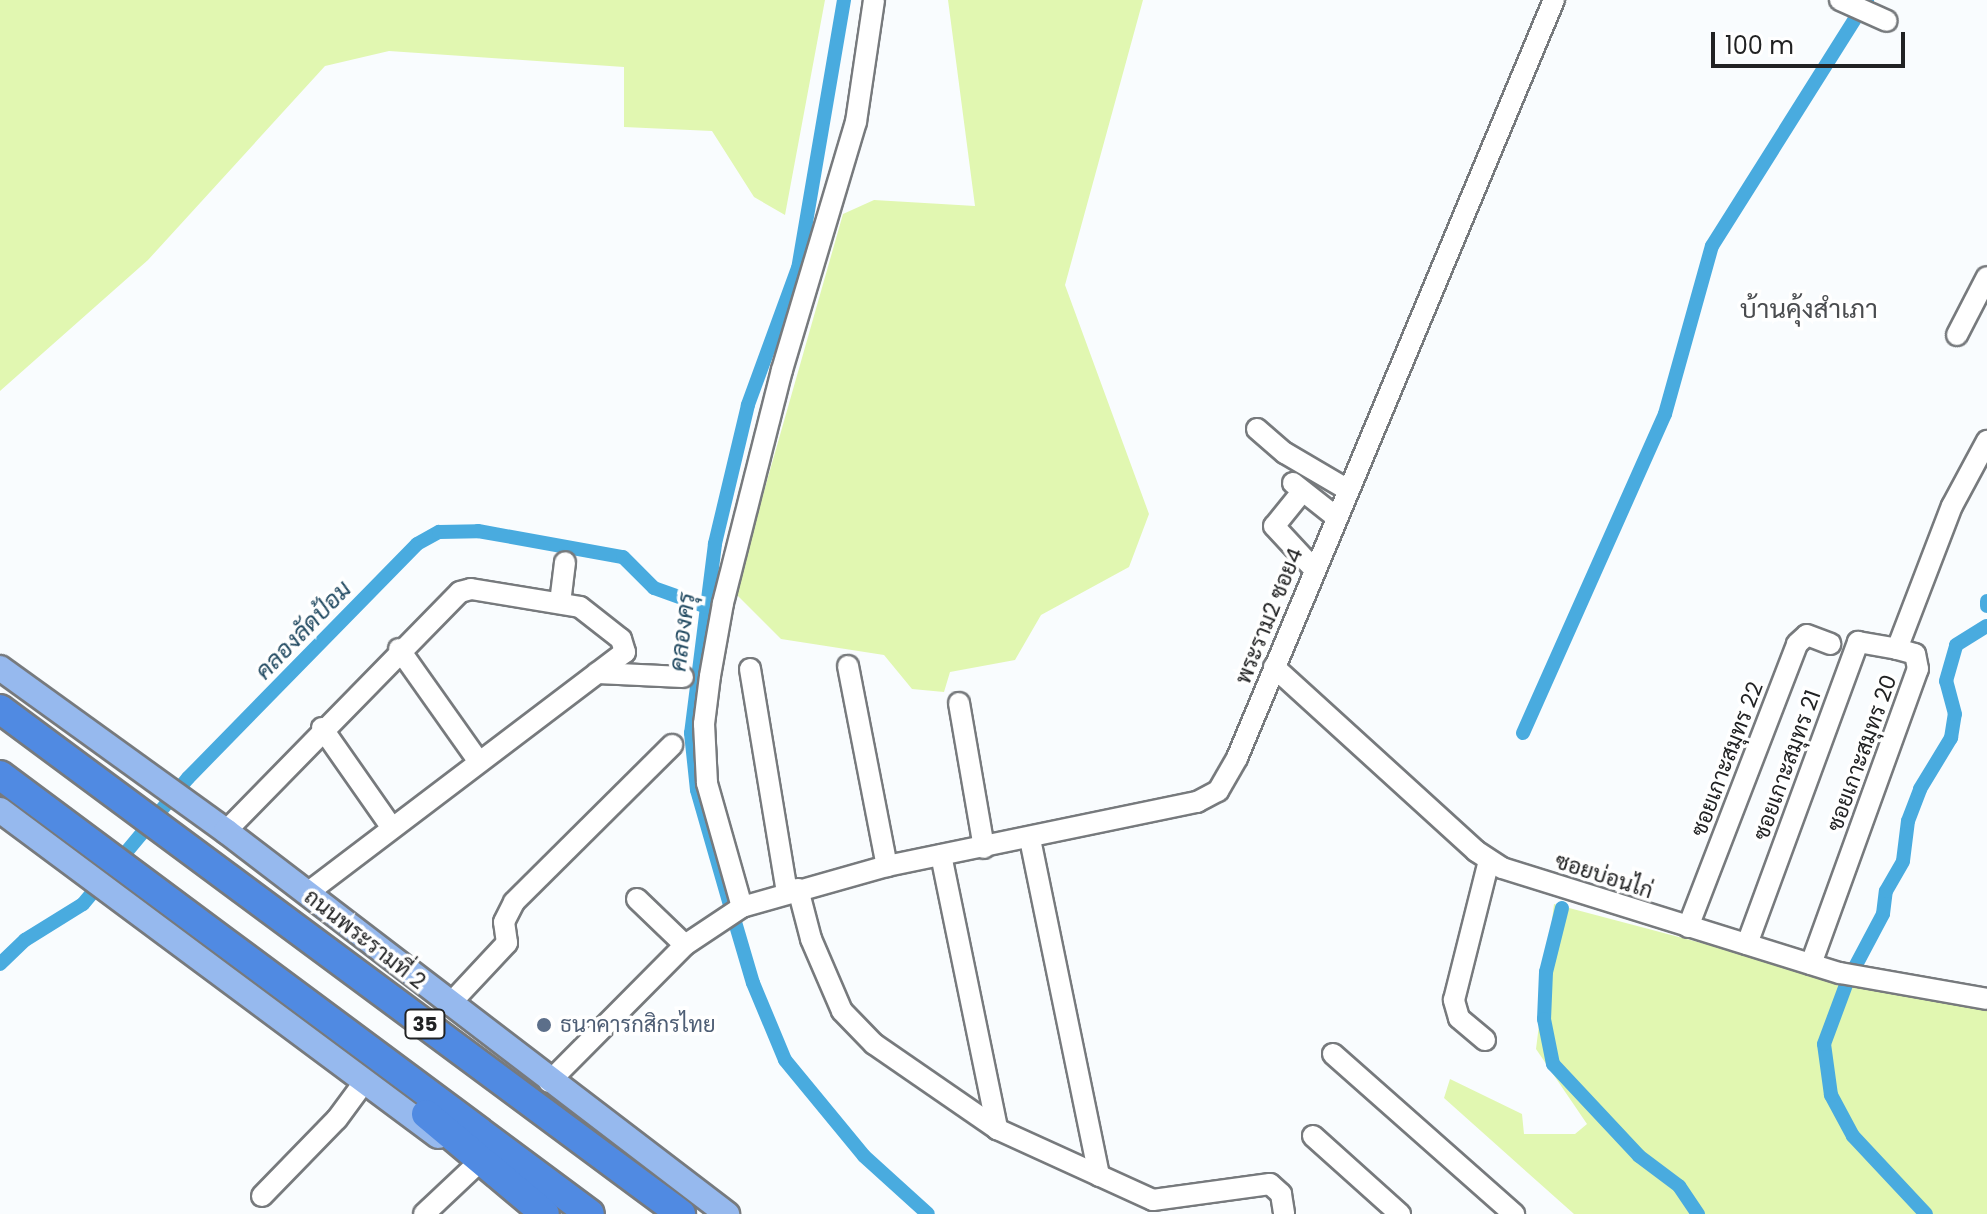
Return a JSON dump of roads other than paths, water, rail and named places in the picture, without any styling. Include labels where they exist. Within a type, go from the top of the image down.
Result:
[{"type":"highway","name":"ถนนพระรามที่ 2","points":[[0,709],[681,1214]]},
{"type":"highway","name":"35","points":[[0,775],[97,864],[129,883],[590,1214]]},
{"type":"highway","points":[[129,883],[534,1213]]},
{"type":"main road","name":"ถนนพระรามที่ 2","points":[[0,668],[226,831],[549,1082],[727,1214]]},
{"type":"main road","name":"35","points":[[0,810],[97,864]]},
{"type":"main road","name":"35","points":[[129,883],[365,1081],[534,1213]]},
{"type":"street","points":[[740,909],[707,783],[704,724],[710,676],[723,603],[782,370],[856,122],[874,0]]},
{"type":"street","name":"พระราม2 ซอย4","points":[[685,945],[740,909],[793,890],[887,866],[1030,839],[1197,802],[1218,791],[1274,667],[1554,0]]},
{"type":"street","points":[[1842,1],[1882,18]]},
{"type":"street","points":[[1957,335],[1985,285]]},
{"type":"street","points":[[1257,429],[1285,453],[1348,490]]},
{"type":"street","name":"ซอยเกาะสมุทร 20","points":[[1811,964],[1918,669],[1915,654],[1897,649],[1952,506],[1987,441]]},
{"type":"street","points":[[1314,569],[1274,526],[1295,490],[1336,517]]},
{"type":"street","points":[[560,603],[565,562]]},
{"type":"street","points":[[226,831],[399,649],[460,592],[471,589],[560,603],[594,614],[625,645],[625,652],[306,894]]},
{"type":"street","name":"ซอยเกาะสมุทร 22","points":[[1688,927],[1797,644],[1807,635],[1830,644]]},
{"type":"street","name":"ซอยเกาะสมุทร 21","points":[[1747,944],[1858,642],[1897,649]]},
{"type":"street","points":[[399,649],[479,762]]},
{"type":"street","points":[[848,666],[887,866]]},
{"type":"street","name":"ซอยบ่อนไก่","points":[[1274,667],[1489,861],[1840,973],[1987,999]]},
{"type":"street","points":[[750,669],[793,890],[842,1011],[874,1044],[997,1129],[1153,1200],[1270,1184],[1281,1194],[1284,1214]]},
{"type":"street","points":[[597,673],[683,677]]},
{"type":"street","points":[[959,703],[984,848]]},
{"type":"street","points":[[322,728],[392,828]]},
{"type":"street","points":[[449,1005],[507,943],[504,922],[514,902],[672,745]]},
{"type":"street","points":[[1030,839],[1099,1176]]},
{"type":"street","points":[[941,855],[997,1129]]},
{"type":"street","points":[[1485,1040],[1459,1018],[1454,1000],[1489,861]]},
{"type":"street","points":[[549,1082],[685,945],[637,899]]},
{"type":"street","points":[[1333,1054],[1514,1214]]},
{"type":"street","points":[[262,1196],[337,1119],[365,1081]]},
{"type":"street","points":[[1313,1136],[1400,1214]]},
{"type":"street","points":[[424,1214],[476,1165]]},
{"type":"waterway","name":"คลองครุ","points":[[844,0],[798,268],[748,405],[715,544],[691,733],[697,790],[730,905],[753,983],[785,1060],[864,1156],[928,1214]]},
{"type":"waterway","points":[[1523,733],[1665,414],[1712,246],[1867,0]]},
{"type":"waterway","name":"คลองลัดป้อม","points":[[0,964],[25,940],[83,904],[188,778],[417,544],[439,532],[478,531],[623,557],[654,588],[707,607]]},
{"type":"waterway","points":[[1987,601],[1987,606]]},
{"type":"waterway","points":[[1926,1214],[1853,1136],[1831,1095],[1824,1044],[1847,982],[1883,914],[1886,891],[1903,861],[1908,821],[1920,789],[1951,738],[1955,714],[1946,681],[1956,645],[1987,626]]},
{"type":"waterway","points":[[1562,908],[1546,972],[1544,1019],[1553,1064],[1639,1156],[1679,1186],[1698,1214]]},
{"type":"place","name":"ธนาคารกสิกรไทย","points":[[544,1025]]},
{"type":"district","name":"บ้านคุ้งสำเภา","points":[[1809,310]]}]
